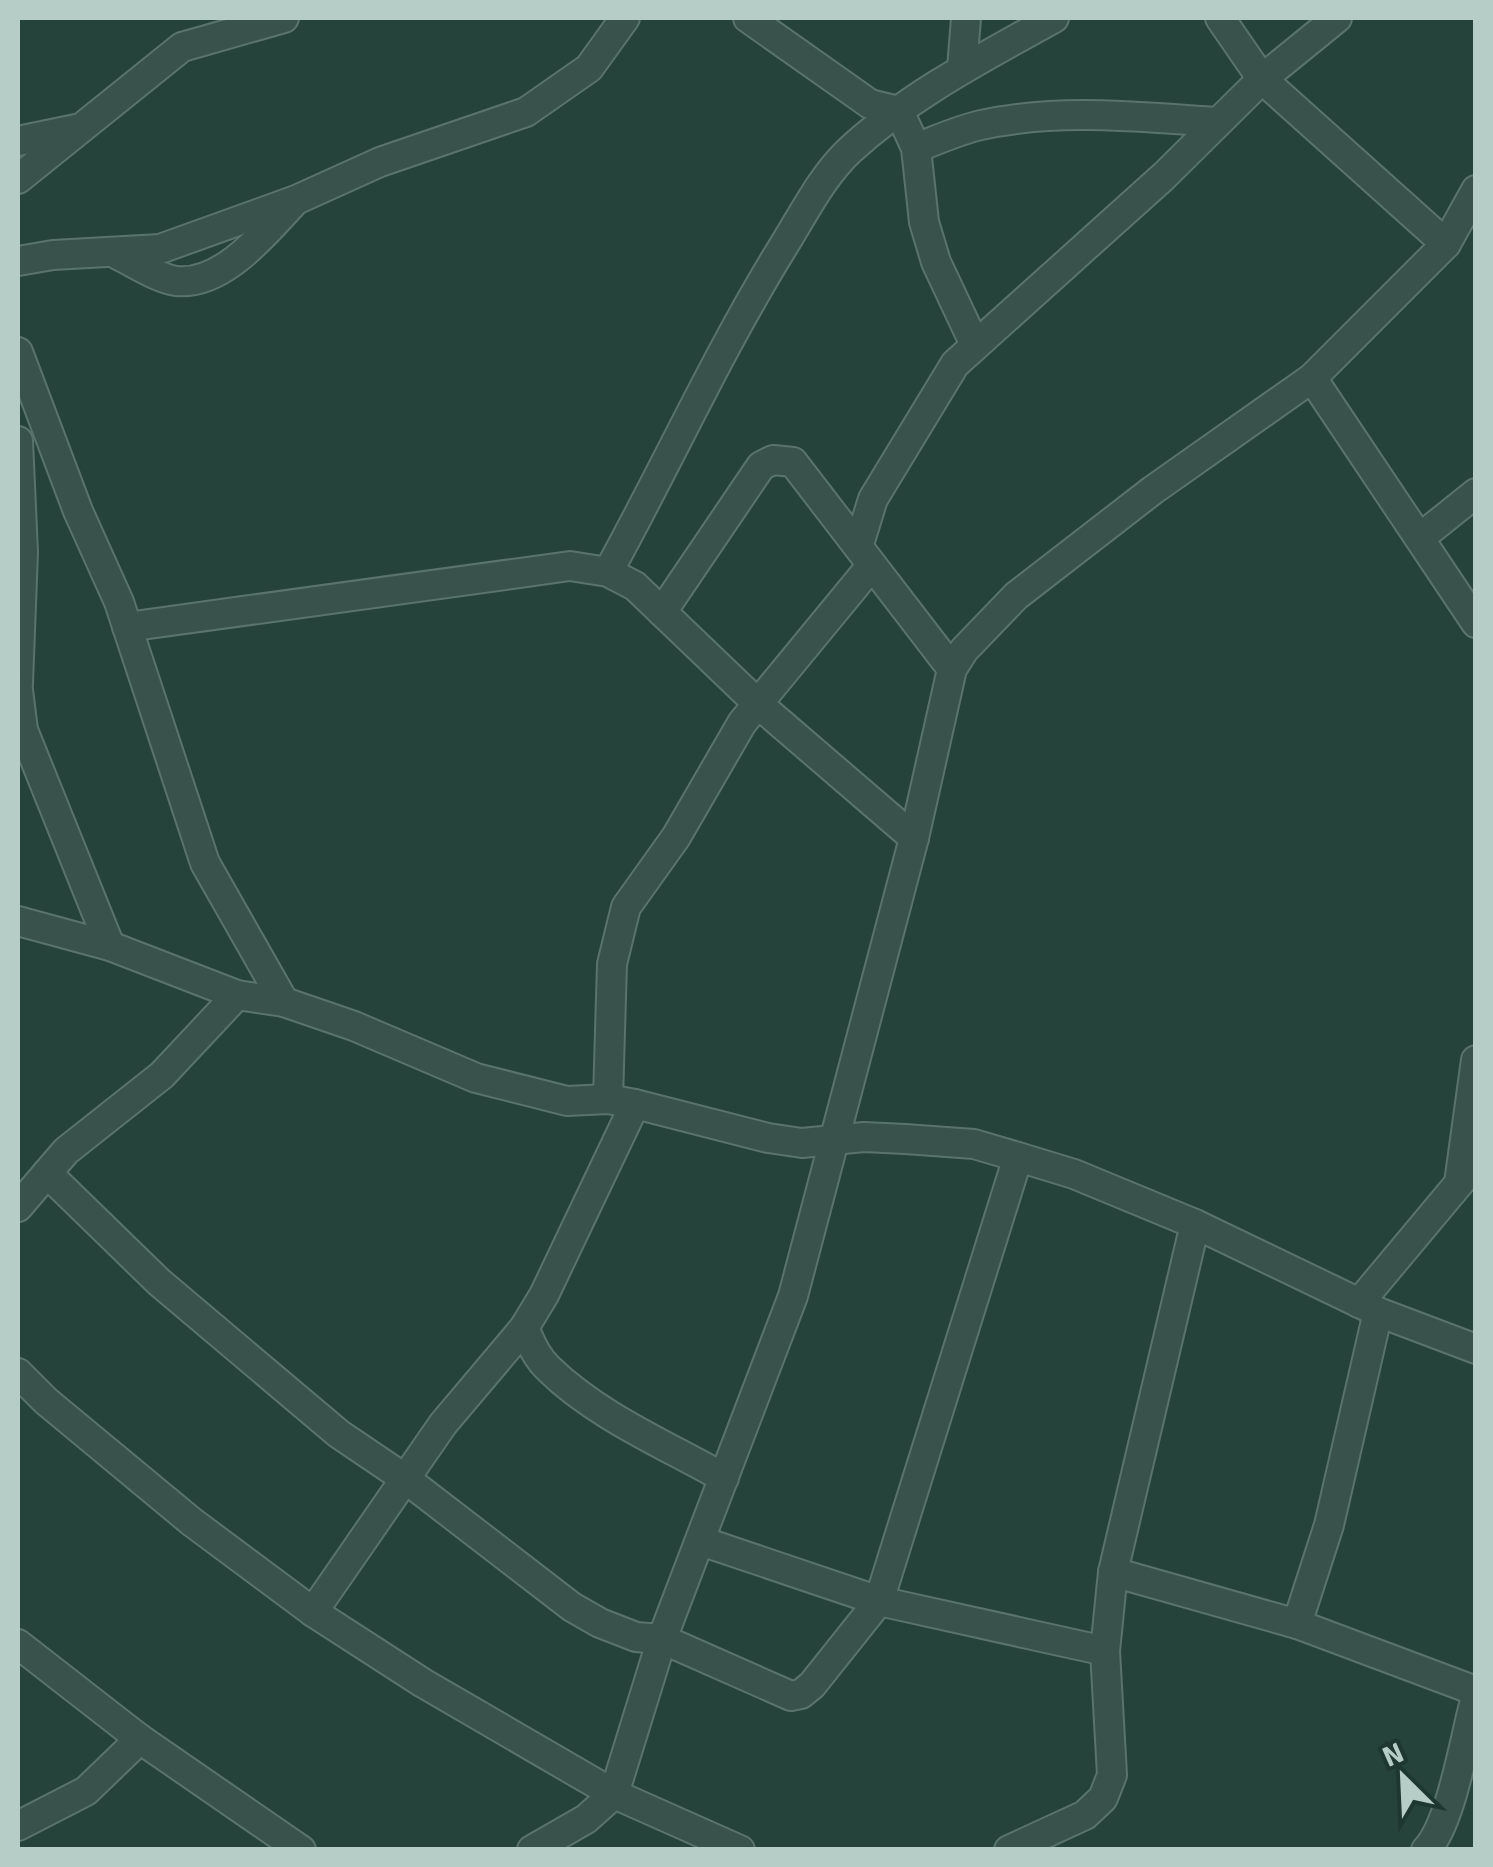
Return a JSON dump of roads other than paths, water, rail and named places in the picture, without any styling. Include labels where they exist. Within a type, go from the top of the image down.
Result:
[{"type":"street","points":[[18,179],[182,47],[242,23],[284,18]]},
{"type":"street","points":[[18,261],[160,249],[296,200],[380,162],[526,112],[590,68],[625,18]]},
{"type":"street","points":[[748,18],[870,104],[900,111]]},
{"type":"street","points":[[962,69],[966,18]]},
{"type":"street","points":[[608,572],[719,358],[818,190],[848,152],[962,69],[1054,18]]},
{"type":"street","points":[[1220,18],[1262,80],[1446,244]]},
{"type":"street","points":[[313,1612],[443,1424],[524,1328],[544,1295],[621,1102],[612,964],[626,907],[676,837],[730,741],[866,555],[873,499],[954,364],[1262,80],[1337,18]]},
{"type":"street","points":[[900,111],[916,148],[924,222],[936,262],[975,345]]},
{"type":"street","points":[[916,148],[978,126],[1036,116],[1110,115],[1218,122]]},
{"type":"street","points":[[18,142],[82,128]]},
{"type":"street","points":[[532,1850],[586,1819],[614,1794],[662,1639],[792,1296],[914,838],[952,669],[964,650],[1016,596],[1153,490],[1312,378],[1468,223],[1476,190]]},
{"type":"street","points":[[112,252],[175,281],[198,279],[222,268],[263,236],[296,200]]},
{"type":"street","points":[[18,400],[19,358]]},
{"type":"street","points":[[19,358],[127,627],[205,864],[284,1002]]},
{"type":"street","points":[[1312,378],[1476,623]]},
{"type":"street","points":[[18,441],[23,552],[18,683]]},
{"type":"street","points":[[662,612],[761,466],[774,460],[793,462],[952,669]]},
{"type":"street","points":[[1421,537],[1476,493]]},
{"type":"street","points":[[127,627],[570,566],[608,572],[635,586],[757,702],[914,838]]},
{"type":"street","points":[[18,690],[24,730],[110,946]]},
{"type":"street","points":[[18,922],[110,946],[237,995],[284,1002],[354,1026],[476,1078],[567,1101],[621,1102],[802,1143],[864,1138],[974,1144],[1074,1174],[1195,1224],[1368,1307],[1476,1349]]},
{"type":"street","points":[[18,1207],[66,1150],[162,1075],[237,995]]},
{"type":"street","points":[[1297,1624],[1329,1524],[1368,1307],[1467,1173],[1476,1060]]},
{"type":"street","points":[[47,1174],[159,1282],[339,1434],[407,1480],[572,1607],[600,1623],[636,1637],[662,1639],[791,1696],[812,1685],[879,1601],[1018,1157]]},
{"type":"street","points":[[1009,1850],[1086,1815],[1103,1798],[1112,1775],[1105,1651],[1113,1572],[1195,1224]]},
{"type":"street","points":[[524,1328],[534,1352],[549,1370],[594,1404],[724,1478]]},
{"type":"street","points":[[18,1373],[46,1402],[192,1522],[313,1612],[423,1683],[614,1794],[740,1850]]},
{"type":"street","points":[[701,1540],[879,1601],[1105,1651]]},
{"type":"street","points":[[1113,1572],[1297,1624],[1475,1700],[1446,1811],[1426,1850]]},
{"type":"street","points":[[18,1644],[140,1739],[301,1850]]},
{"type":"street","points":[[18,1826],[86,1791],[140,1739]]}]
